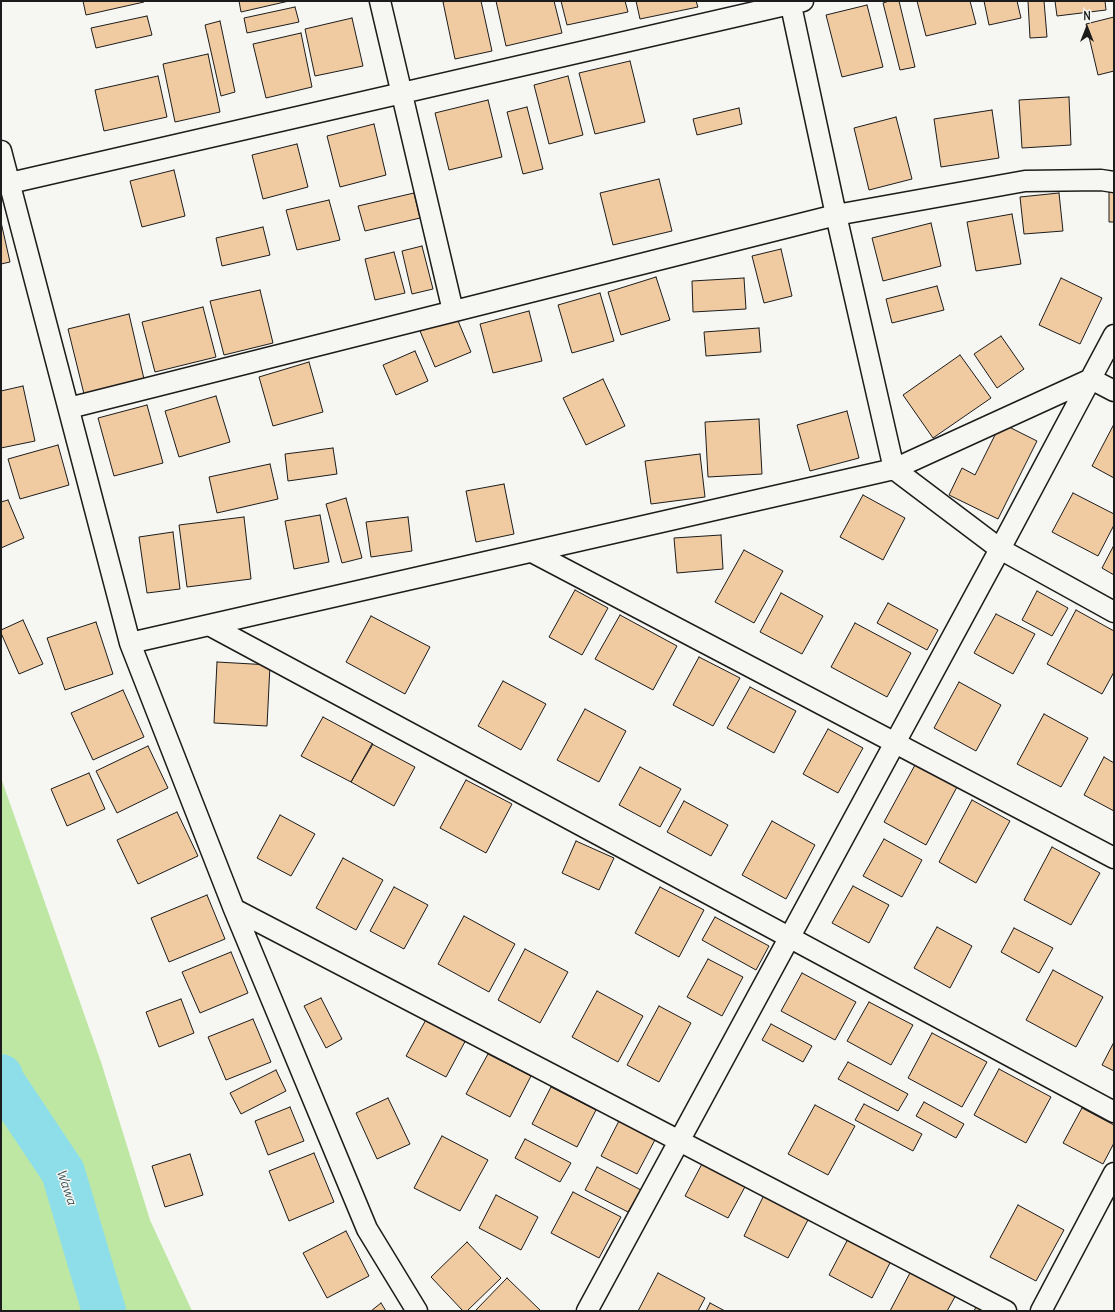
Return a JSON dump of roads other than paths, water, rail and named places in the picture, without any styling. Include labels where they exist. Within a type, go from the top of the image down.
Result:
[{"type":"street","points":[[380,1],[453,311]]},
{"type":"street","points":[[10,183],[795,2],[836,214],[894,469],[1000,549],[1114,612]]},
{"type":"street","points":[[1,150],[130,643],[234,909],[367,1229],[417,1311]]},
{"type":"street","points":[[69,408],[836,214],[1025,181],[1101,180],[1114,182]]},
{"type":"street","points":[[588,1311],[1114,335]]},
{"type":"street","points":[[130,643],[894,469],[1091,378]]},
{"type":"street","points":[[1091,378],[1114,391]]},
{"type":"street","points":[[532,552],[1114,858]]},
{"type":"street","points":[[209,625],[1114,1112]]},
{"type":"street","points":[[234,909],[1006,1311]]},
{"type":"street","points":[[1041,1311],[1114,1173]]},
{"type":"waterway","name":"Wawa","points":[[1,1076],[1,1079],[63,1172],[104,1311]]}]
